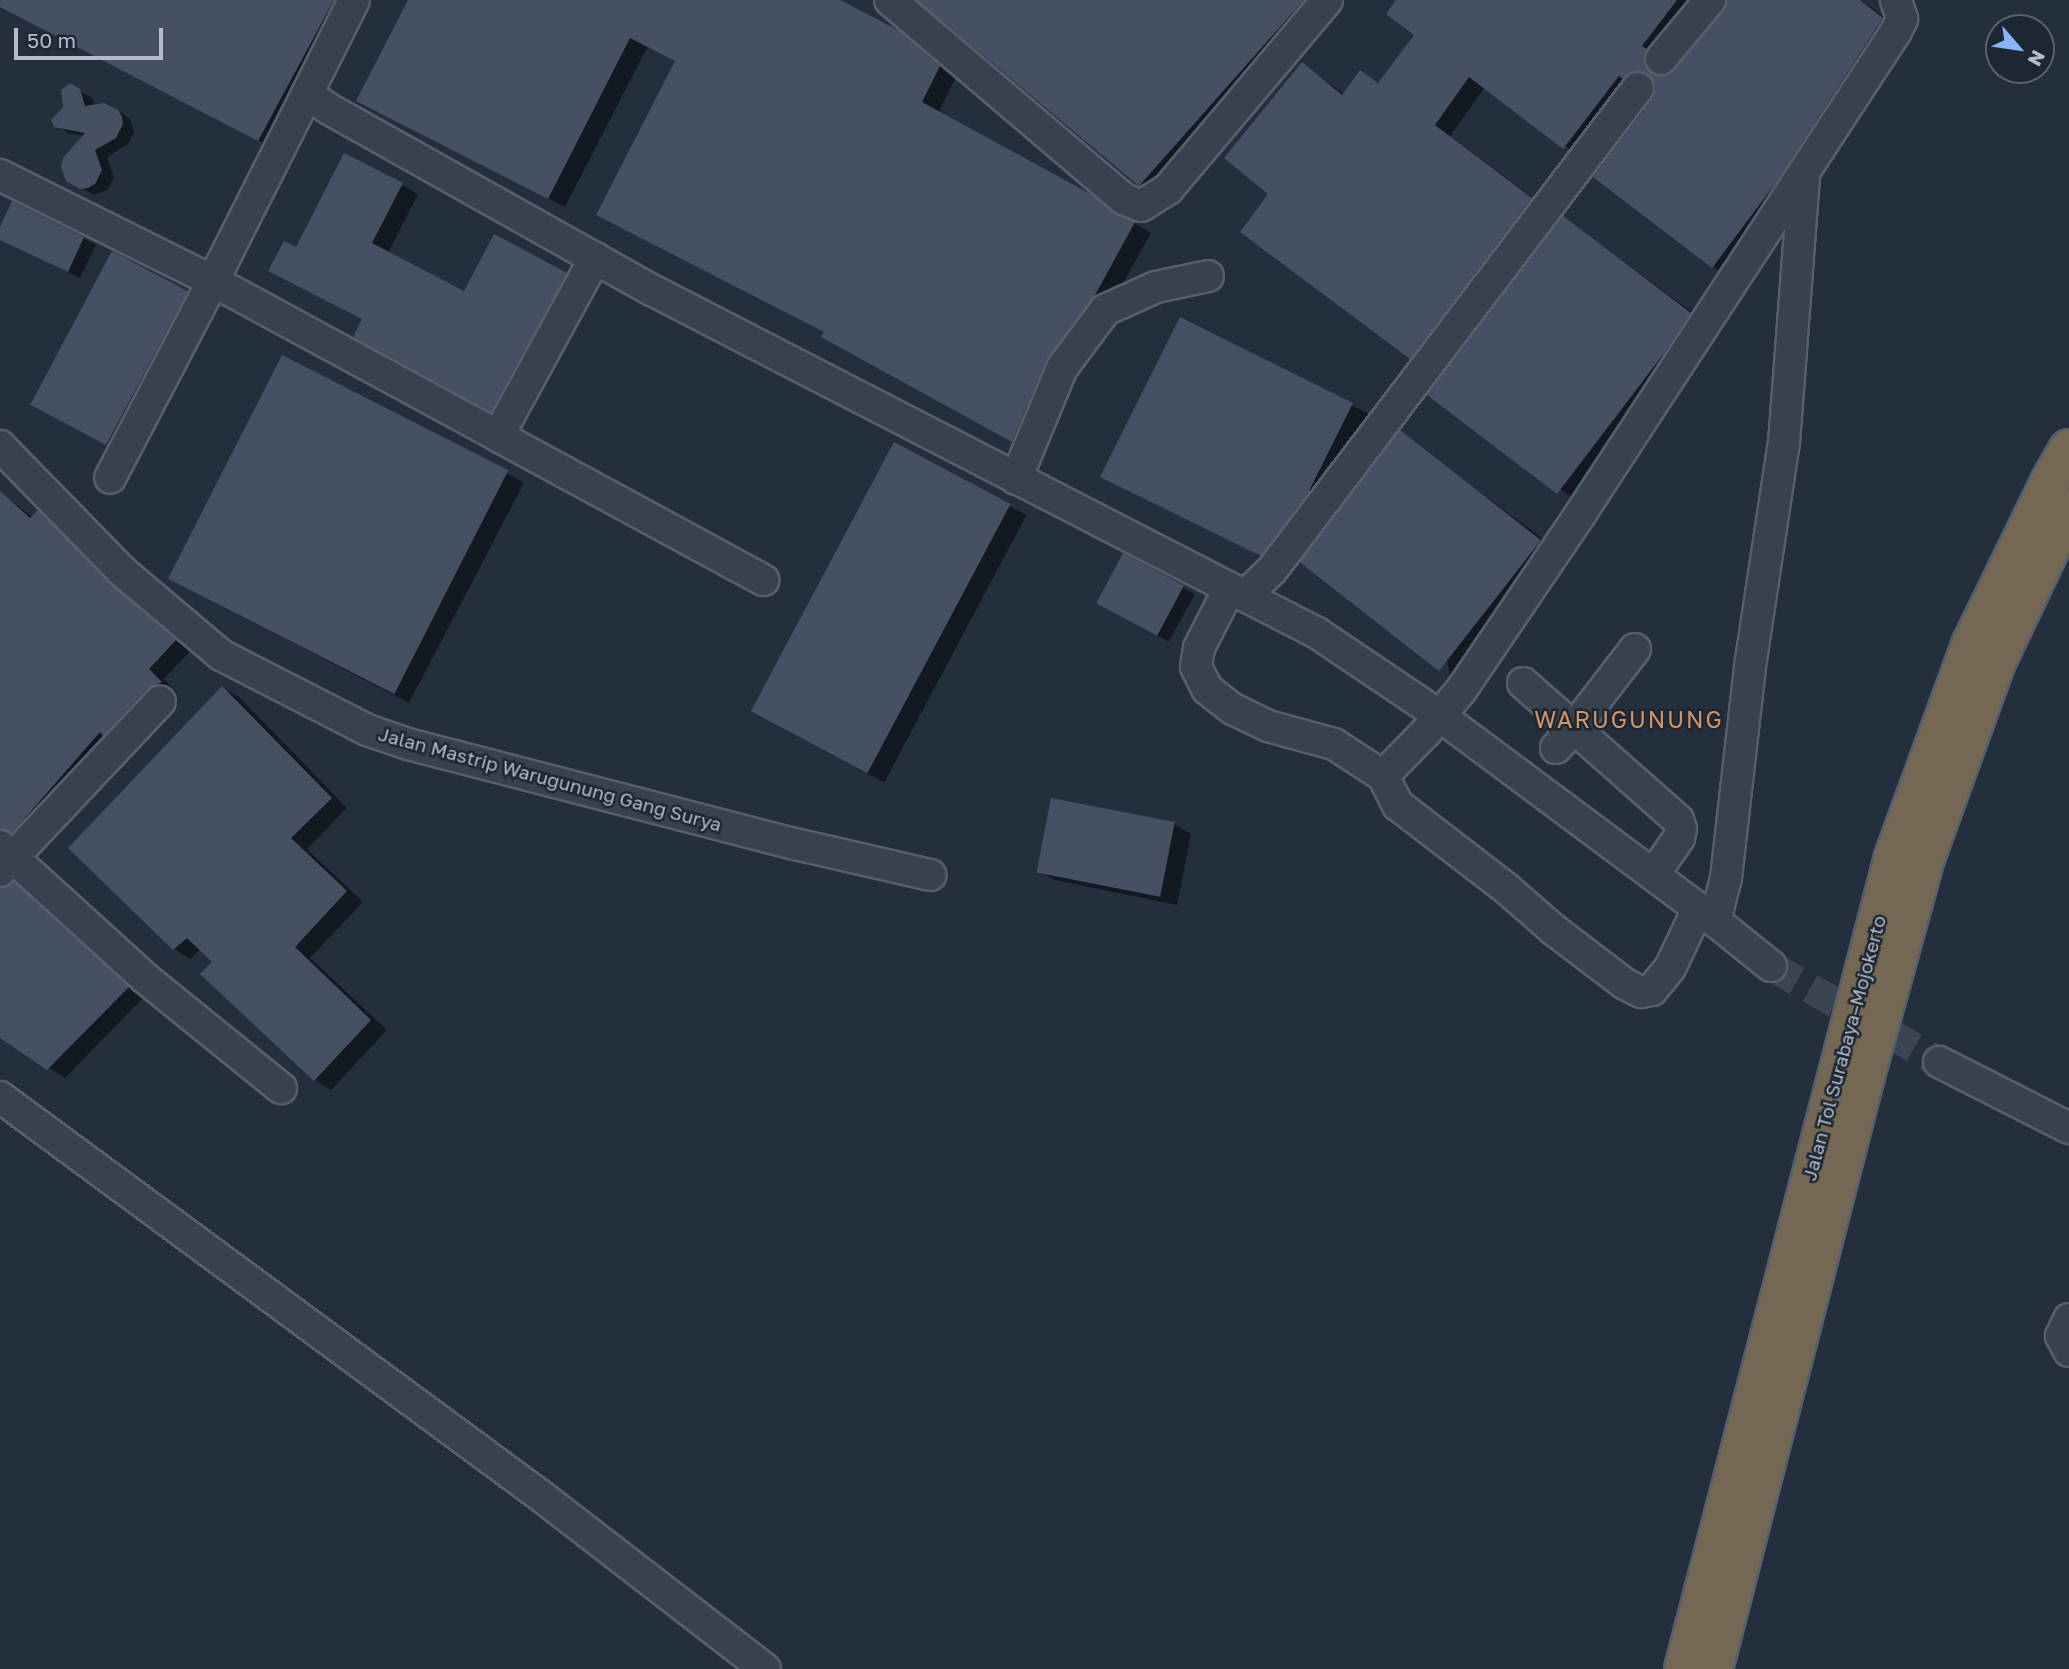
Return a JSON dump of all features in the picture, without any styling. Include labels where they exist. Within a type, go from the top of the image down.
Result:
[{"type":"highway","name":"Jalan Tol Surabaya–Mojokerto","points":[[1684,1669],[1894,857],[1971,645],[2050,482],[2069,449]]},
{"type":"highway","name":"Jalan Tol Surabaya–Mojokerto","points":[[1713,1669],[1865,1076],[1925,858],[1996,662],[2069,508]]},
{"type":"street","points":[[110,478],[213,281],[354,0]]},
{"type":"street","points":[[890,0],[1124,199],[1141,206],[1168,189],[1327,0]]},
{"type":"street","points":[[1661,59],[1710,0]]},
{"type":"street","points":[[1383,776],[1440,716],[1581,513],[1895,33],[1902,19],[1896,0]]},
{"type":"street","points":[[1638,88],[1272,570],[1237,593],[1199,648],[1196,667],[1206,689],[1233,709],[1268,726],[1334,744],[1383,776],[1398,805],[1507,889],[1554,930],[1625,984],[1641,992],[1652,990],[1670,968],[1706,915],[1726,878],[1751,660],[1784,443],[1804,172]]},
{"type":"street","points":[[307,94],[595,258],[1317,633],[1440,716],[1771,966]]},
{"type":"street","points":[[0,175],[213,281],[763,580]]},
{"type":"street","points":[[498,436],[595,258]]},
{"type":"street","points":[[1016,479],[1062,368],[1105,310],[1156,287],[1208,276]]},
{"type":"street","name":"Jalan Mastrip Warugunung Gang Surya","points":[[3,456],[124,573],[221,655],[367,730],[408,744],[795,844],[930,874]]},
{"type":"street","points":[[1565,738],[1635,649]]},
{"type":"street","points":[[1522,683],[1565,738],[1678,820],[1681,829],[1679,838],[1653,875]]},
{"type":"street","points":[[160,701],[4,859],[281,1088]]},
{"type":"street","points":[[1939,1062],[2069,1128]]},
{"type":"street","points":[[0,1097],[541,1496],[765,1669]]},
{"type":"street","points":[[2069,1319],[2061,1336],[2069,1351]]},
{"type":"building","points":[[0,0],[334,0],[258,141],[0,7]]},
{"type":"building","points":[[408,0],[840,0],[898,30],[940,66],[922,102],[1094,196],[1113,213],[1135,222],[1094,297],[1046,361],[1012,442],[821,337],[824,332],[596,215],[675,61],[630,38],[548,199],[356,101]]},
{"type":"building","points":[[917,0],[1304,0],[1139,186]]},
{"type":"building","points":[[1396,0],[1677,0],[1642,46],[1647,49],[1645,66],[1659,76],[1674,70],[1723,11],[1727,0],[1860,0],[1883,18],[1775,184],[1712,268],[1593,177],[1653,98],[1654,82],[1649,75],[1640,71],[1631,72],[1623,79],[1619,76],[1563,149],[1469,77],[1435,125],[1532,198],[1410,359],[1240,232],[1268,194],[1224,158],[1302,62],[1342,95],[1360,70],[1378,83],[1414,35],[1386,14]]},
{"type":"building","points":[[70,83],[80,89],[85,106],[104,103],[118,110],[122,117],[123,124],[116,138],[95,150],[102,170],[95,184],[88,188],[80,189],[66,181],[61,166],[63,158],[85,133],[54,127],[51,120],[63,107],[61,90]]},
{"type":"building","points":[[344,153],[403,183],[372,243],[464,291],[494,234],[567,273],[491,412],[353,337],[362,319],[268,271],[284,241],[296,247]]},
{"type":"building","points":[[12,201],[84,237],[68,272],[0,240],[0,227]]},
{"type":"building","points":[[1563,216],[1691,313],[1665,352],[1557,494],[1427,395]]},
{"type":"building","points":[[112,251],[188,291],[106,445],[30,405]]},
{"type":"building","points":[[1180,317],[1353,403],[1308,493],[1261,556],[1100,477]]},
{"type":"building","points":[[282,355],[508,470],[394,694],[168,579]]},
{"type":"building","points":[[1400,430],[1541,540],[1439,671],[1298,561]]},
{"type":"building","points":[[894,442],[1011,504],[867,773],[751,711]]},
{"type":"building","points":[[0,491],[30,518],[38,510],[112,585],[176,640],[149,669],[162,682],[147,689],[103,736],[100,732],[12,833],[0,829]]},
{"type":"building","points":[[1123,553],[1184,585],[1157,636],[1096,603]]},
{"type":"building","points":[[222,686],[332,798],[291,838],[347,891],[295,947],[371,1020],[314,1081],[200,974],[212,962],[187,938],[173,950],[68,848]]},
{"type":"building","points":[[1051,798],[1175,822],[1160,897],[1036,873]]},
{"type":"building","points":[[14,882],[129,987],[47,1070],[0,1038],[0,888]]},
{"type":"tunnel","points":[[1771,966],[1939,1062]]},
{"type":"district","name":"WARUGUNUNG","points":[[1629,719]]}]
